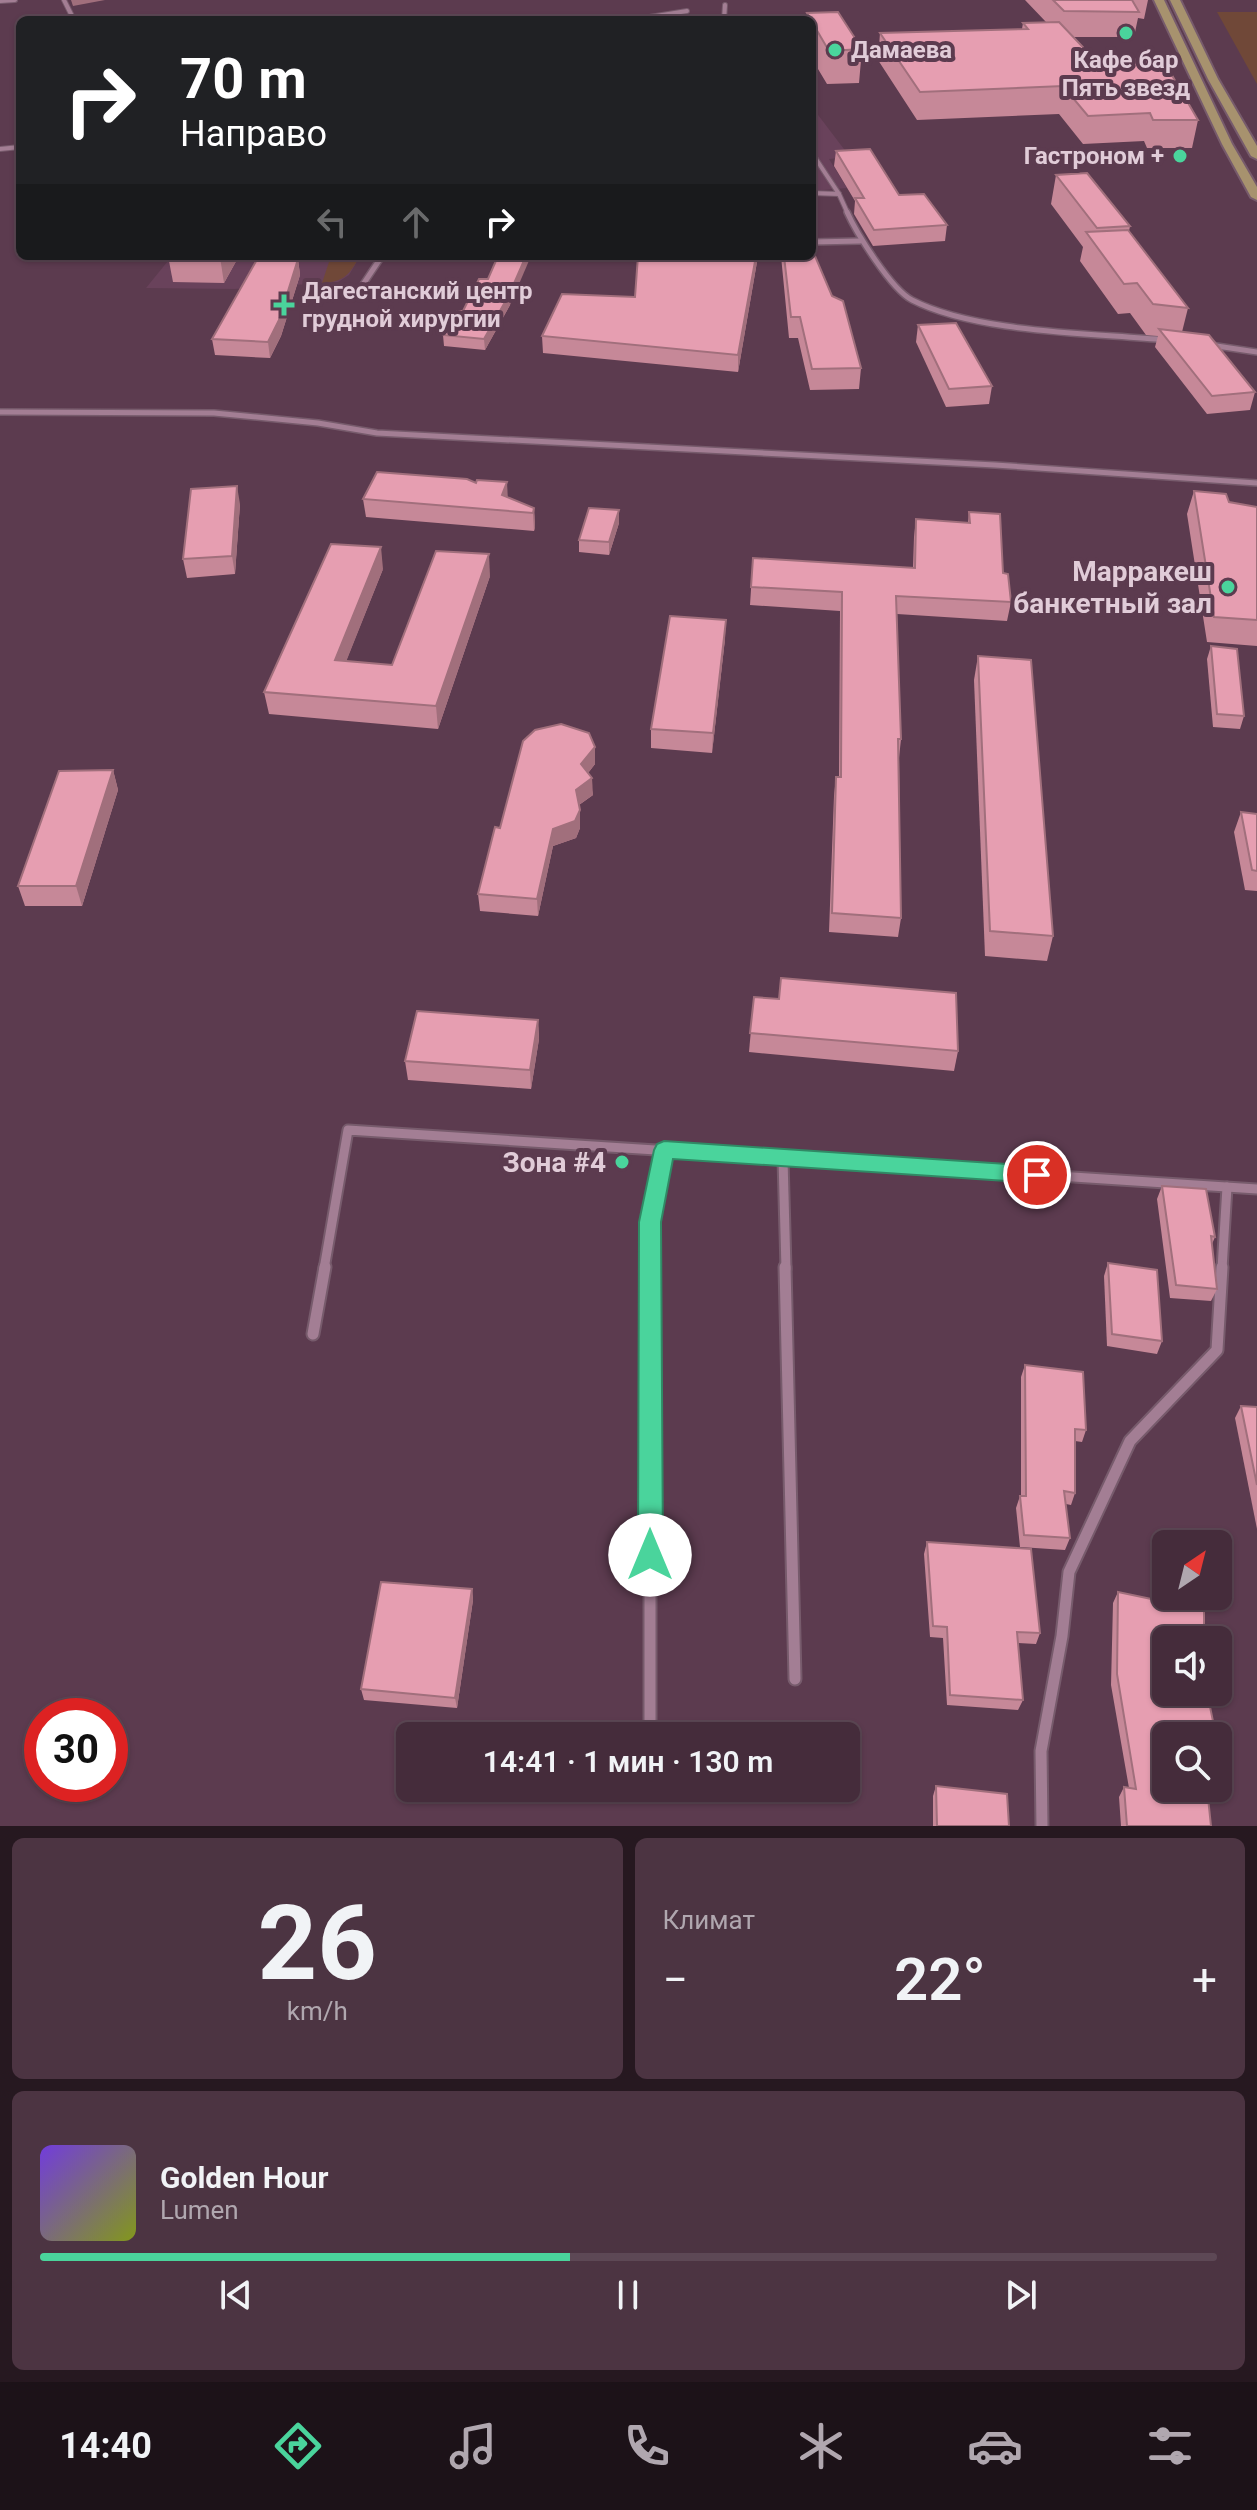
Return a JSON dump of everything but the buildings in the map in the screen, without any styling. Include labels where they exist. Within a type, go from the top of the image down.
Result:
[{"type":"main road","points":[[1159,0],[1227,144],[1257,197]]},
{"type":"main road","points":[[1175,0],[1213,79],[1257,156]]},
{"type":"street","points":[[0,1],[15,0]]},
{"type":"street","points":[[724,16],[725,5]]},
{"type":"street","points":[[656,16],[687,11]]},
{"type":"street","points":[[816,159],[839,194],[860,241],[909,299],[976,322],[1173,341]]},
{"type":"street","points":[[816,193],[839,194]]},
{"type":"street","points":[[816,242],[860,241]]},
{"type":"street","points":[[358,292],[379,260]]},
{"type":"street","points":[[1201,344],[1257,352]]},
{"type":"street","points":[[0,412],[214,413],[318,423],[377,433],[995,465],[1257,483]]},
{"type":"street","points":[[313,1334],[348,1130],[1257,1189]]},
{"type":"street","points":[[650,1722],[650,1222],[664,1150]]},
{"type":"street","points":[[783,1159],[795,1679]]},
{"type":"street","points":[[1042,1826],[1041,1751],[1062,1636],[1069,1572],[1130,1441],[1217,1350],[1227,1187]]},
{"type":"shaded area","points":[[1217,12],[1257,12],[1257,84]]},
{"type":"shaded area","points":[[816,112],[850,157],[829,159],[847,188],[816,191]]},
{"type":"shaded area","points":[[169,260],[358,260],[349,275],[338,282],[234,289],[146,288]]},
{"type":"shaded area","points":[[330,260],[358,260],[345,276],[322,283]]},
{"type":"place","name":"Кафе бар Пять звезд","points":[[1126,33]]},
{"type":"place","name":"Дамаева","points":[[835,50]]},
{"type":"place","name":"Гастроном +","points":[[1180,156]]},
{"type":"place","name":"Дагестанский центр грудной хирургии","points":[[284,305]]},
{"type":"place","name":"Марракеш банкетный зал","points":[[1228,587]]},
{"type":"place","name":"Зона #4","points":[[622,1162]]},
{"type":"route","points":[[650,1555],[650,1222],[664,1150],[1037,1175]]}]
